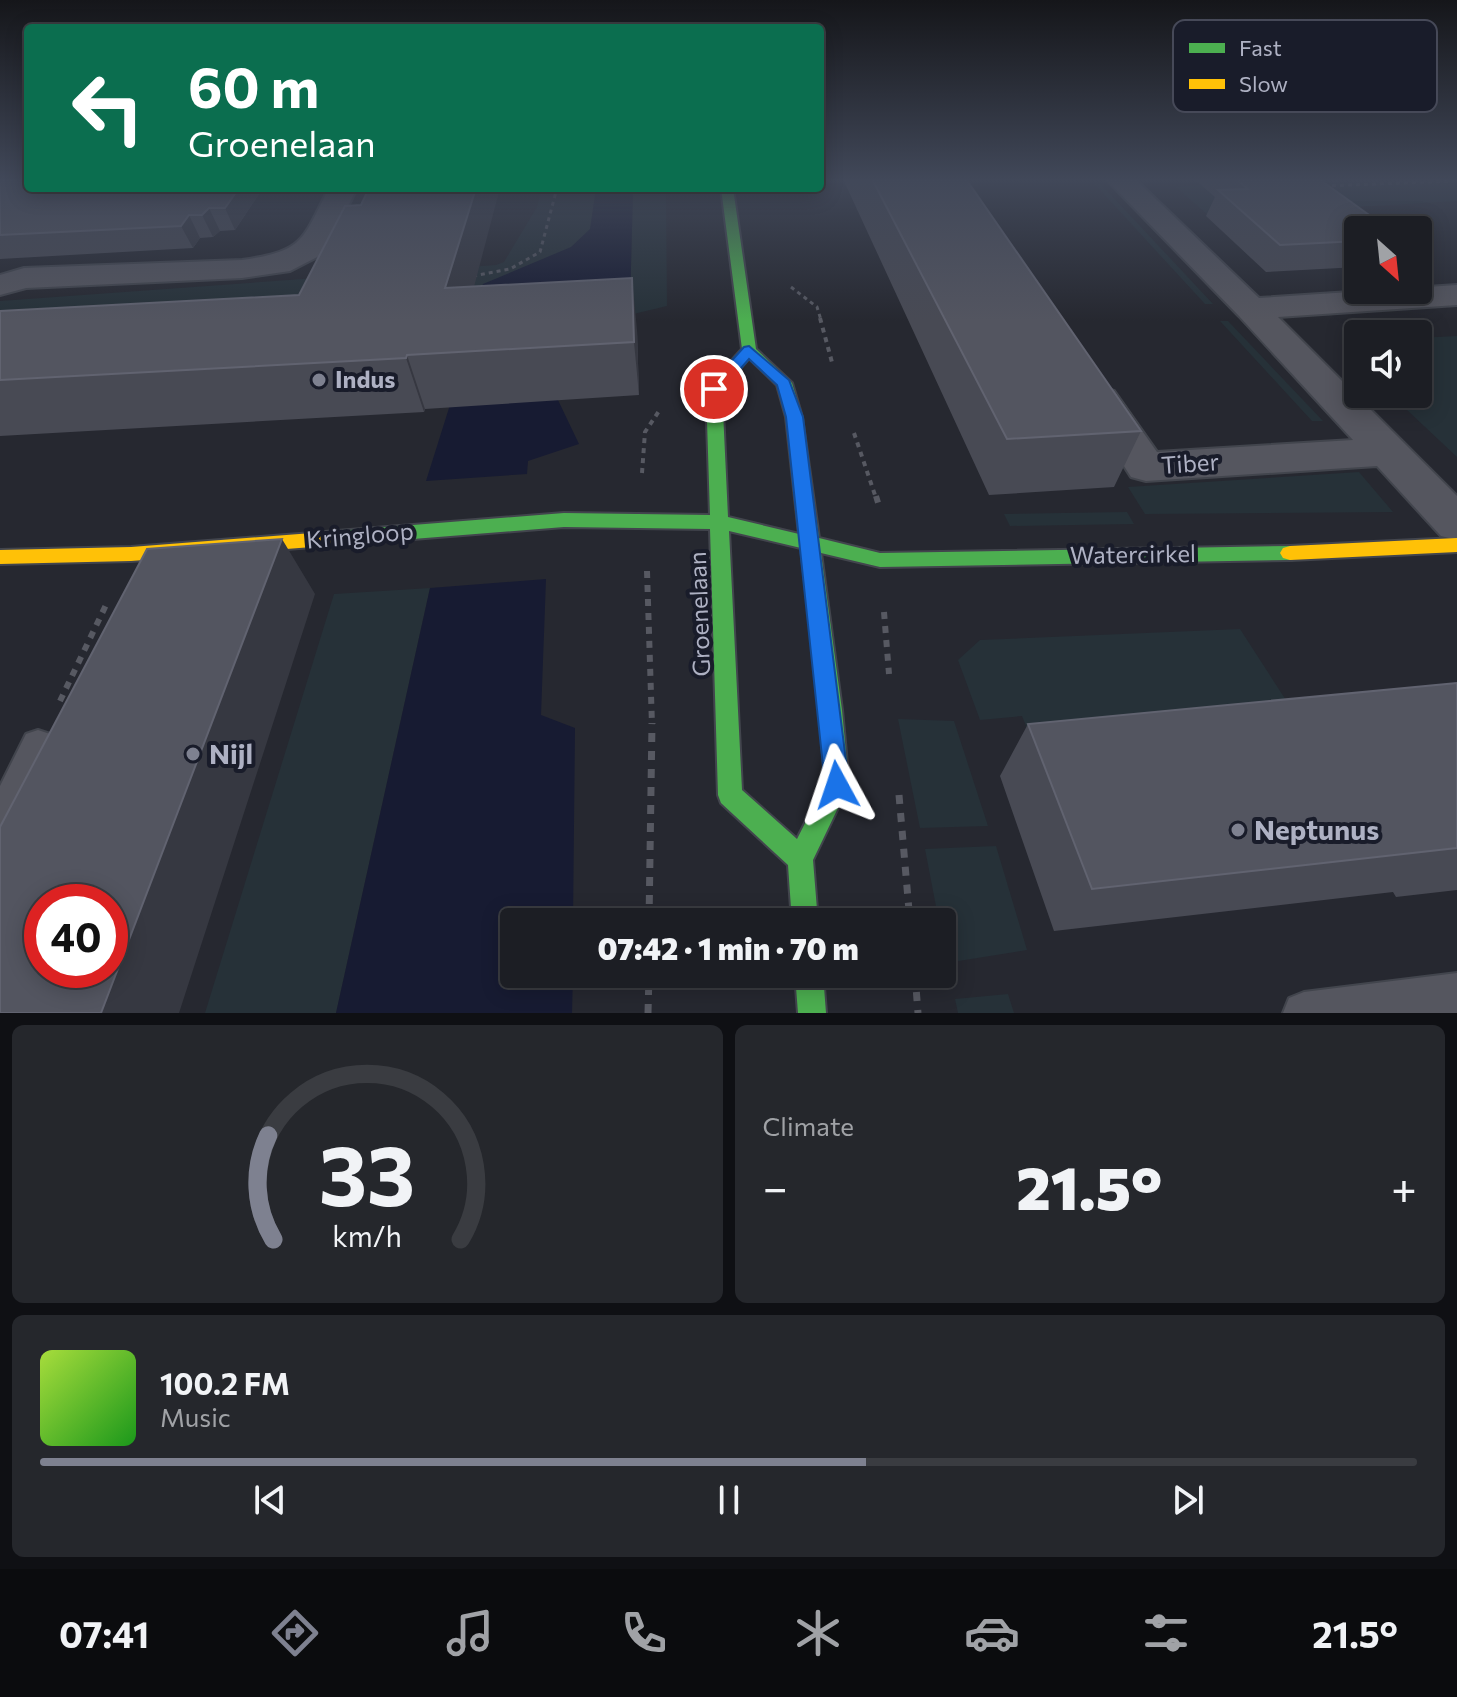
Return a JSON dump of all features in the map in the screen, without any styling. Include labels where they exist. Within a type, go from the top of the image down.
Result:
[{"type":"street","points":[[0,285],[24,278],[242,269],[279,264],[314,247],[324,226]]},
{"type":"street","points":[[732,226],[749,350],[784,383],[794,417],[837,785],[800,859],[804,908]]},
{"type":"street","points":[[1167,226],[1251,309],[1457,524]]},
{"type":"street","points":[[1251,309],[1457,295]]},
{"type":"street","name":"Groenelaan","points":[[749,350],[714,389],[730,795],[800,859]]},
{"type":"street","name":"Tiber","points":[[1083,375],[1146,467],[1389,451]]},
{"type":"street","name":"Kringloop","points":[[0,557],[131,554],[564,520],[720,522],[811,546]]},
{"type":"street","name":"Watercirkel","points":[[811,546],[880,560],[1320,552],[1457,545]]},
{"type":"street","points":[[810,988],[812,1013]]},
{"type":"lane","points":[[0,824],[38,745]]},
{"type":"lane","points":[[1304,1013],[1457,994]]},
{"type":"path","points":[[471,276],[510,269],[540,252],[547,226]]},
{"type":"path","points":[[38,745],[131,554]]},
{"type":"path","points":[[648,1013],[649,988]]},
{"type":"path","points":[[916,988],[918,1013]]},
{"type":"shaded area","points":[[525,226],[595,226],[570,254],[486,295],[0,318],[0,301],[504,262]]},
{"type":"shaded area","points":[[632,226],[666,226],[667,306],[604,321],[630,306]]},
{"type":"shaded area","points":[[1133,226],[1140,226],[1213,304],[1205,304]]},
{"type":"shaded area","points":[[1220,321],[1228,321],[1323,421],[1312,421]]},
{"type":"shaded area","points":[[1457,336],[1457,457],[1405,408],[1432,408],[1432,337]]},
{"type":"shaded area","points":[[1359,472],[1393,512],[1145,514],[1128,487]]},
{"type":"shaded area","points":[[1127,512],[1134,524],[1010,526],[1004,514]]},
{"type":"shaded area","points":[[430,588],[336,1013],[205,1013],[334,594]]},
{"type":"shaded area","points":[[1240,629],[1315,745],[1035,748],[1022,716],[980,720],[958,660],[980,640]]},
{"type":"shaded area","points":[[898,719],[954,721],[988,826],[920,828]]},
{"type":"shaded area","points":[[996,846],[1027,950],[956,961],[956,908],[936,908],[925,849]]},
{"type":"shaded area","points":[[1008,994],[1014,1013],[958,1013],[955,999]]},
{"type":"water","points":[[590,226],[632,226],[630,307],[558,400],[579,444],[528,461],[527,474],[426,481],[472,335],[483,284],[571,247]]},
{"type":"water","points":[[546,579],[541,715],[575,728],[573,908],[500,908],[500,988],[573,988],[572,1013],[336,1013],[430,588]]},
{"type":"building","points":[[0,226],[176,226],[0,235]]},
{"type":"building","points":[[335,226],[464,226],[445,288],[632,278],[634,342],[0,380],[0,311],[299,295]]},
{"type":"building","points":[[897,226],[999,226],[1141,431],[1007,439]]},
{"type":"building","points":[[1259,226],[1344,226],[1344,242],[1280,245]]},
{"type":"building","points":[[282,539],[128,942],[128,884],[24,884],[24,988],[111,988],[101,1013],[0,1013],[0,827],[147,549]]},
{"type":"building","name":"Neptunus","points":[[1457,683],[1457,848],[1092,889],[1028,724]]},
{"type":"traffic: fast","points":[[732,226],[749,350],[784,383],[794,417],[831,710],[837,785],[800,859],[804,908]]},
{"type":"traffic: fast","points":[[749,350],[714,389],[730,795],[800,859]]},
{"type":"traffic: fast","points":[[325,539],[564,520],[720,522],[880,560],[1290,553]]},
{"type":"traffic: fast","points":[[810,988],[812,1013]]},
{"type":"traffic: slow","points":[[0,557],[131,554],[325,539]]},
{"type":"traffic: slow","points":[[1290,553],[1457,545]]},
{"type":"place","name":"Indus","points":[[319,380]]},
{"type":"place","name":"Nijl","points":[[193,754]]},
{"type":"place","name":"Neptunus","points":[[1238,830]]},
{"type":"route","points":[[714,389],[749,350],[784,383],[794,417],[831,710],[837,785]]}]
